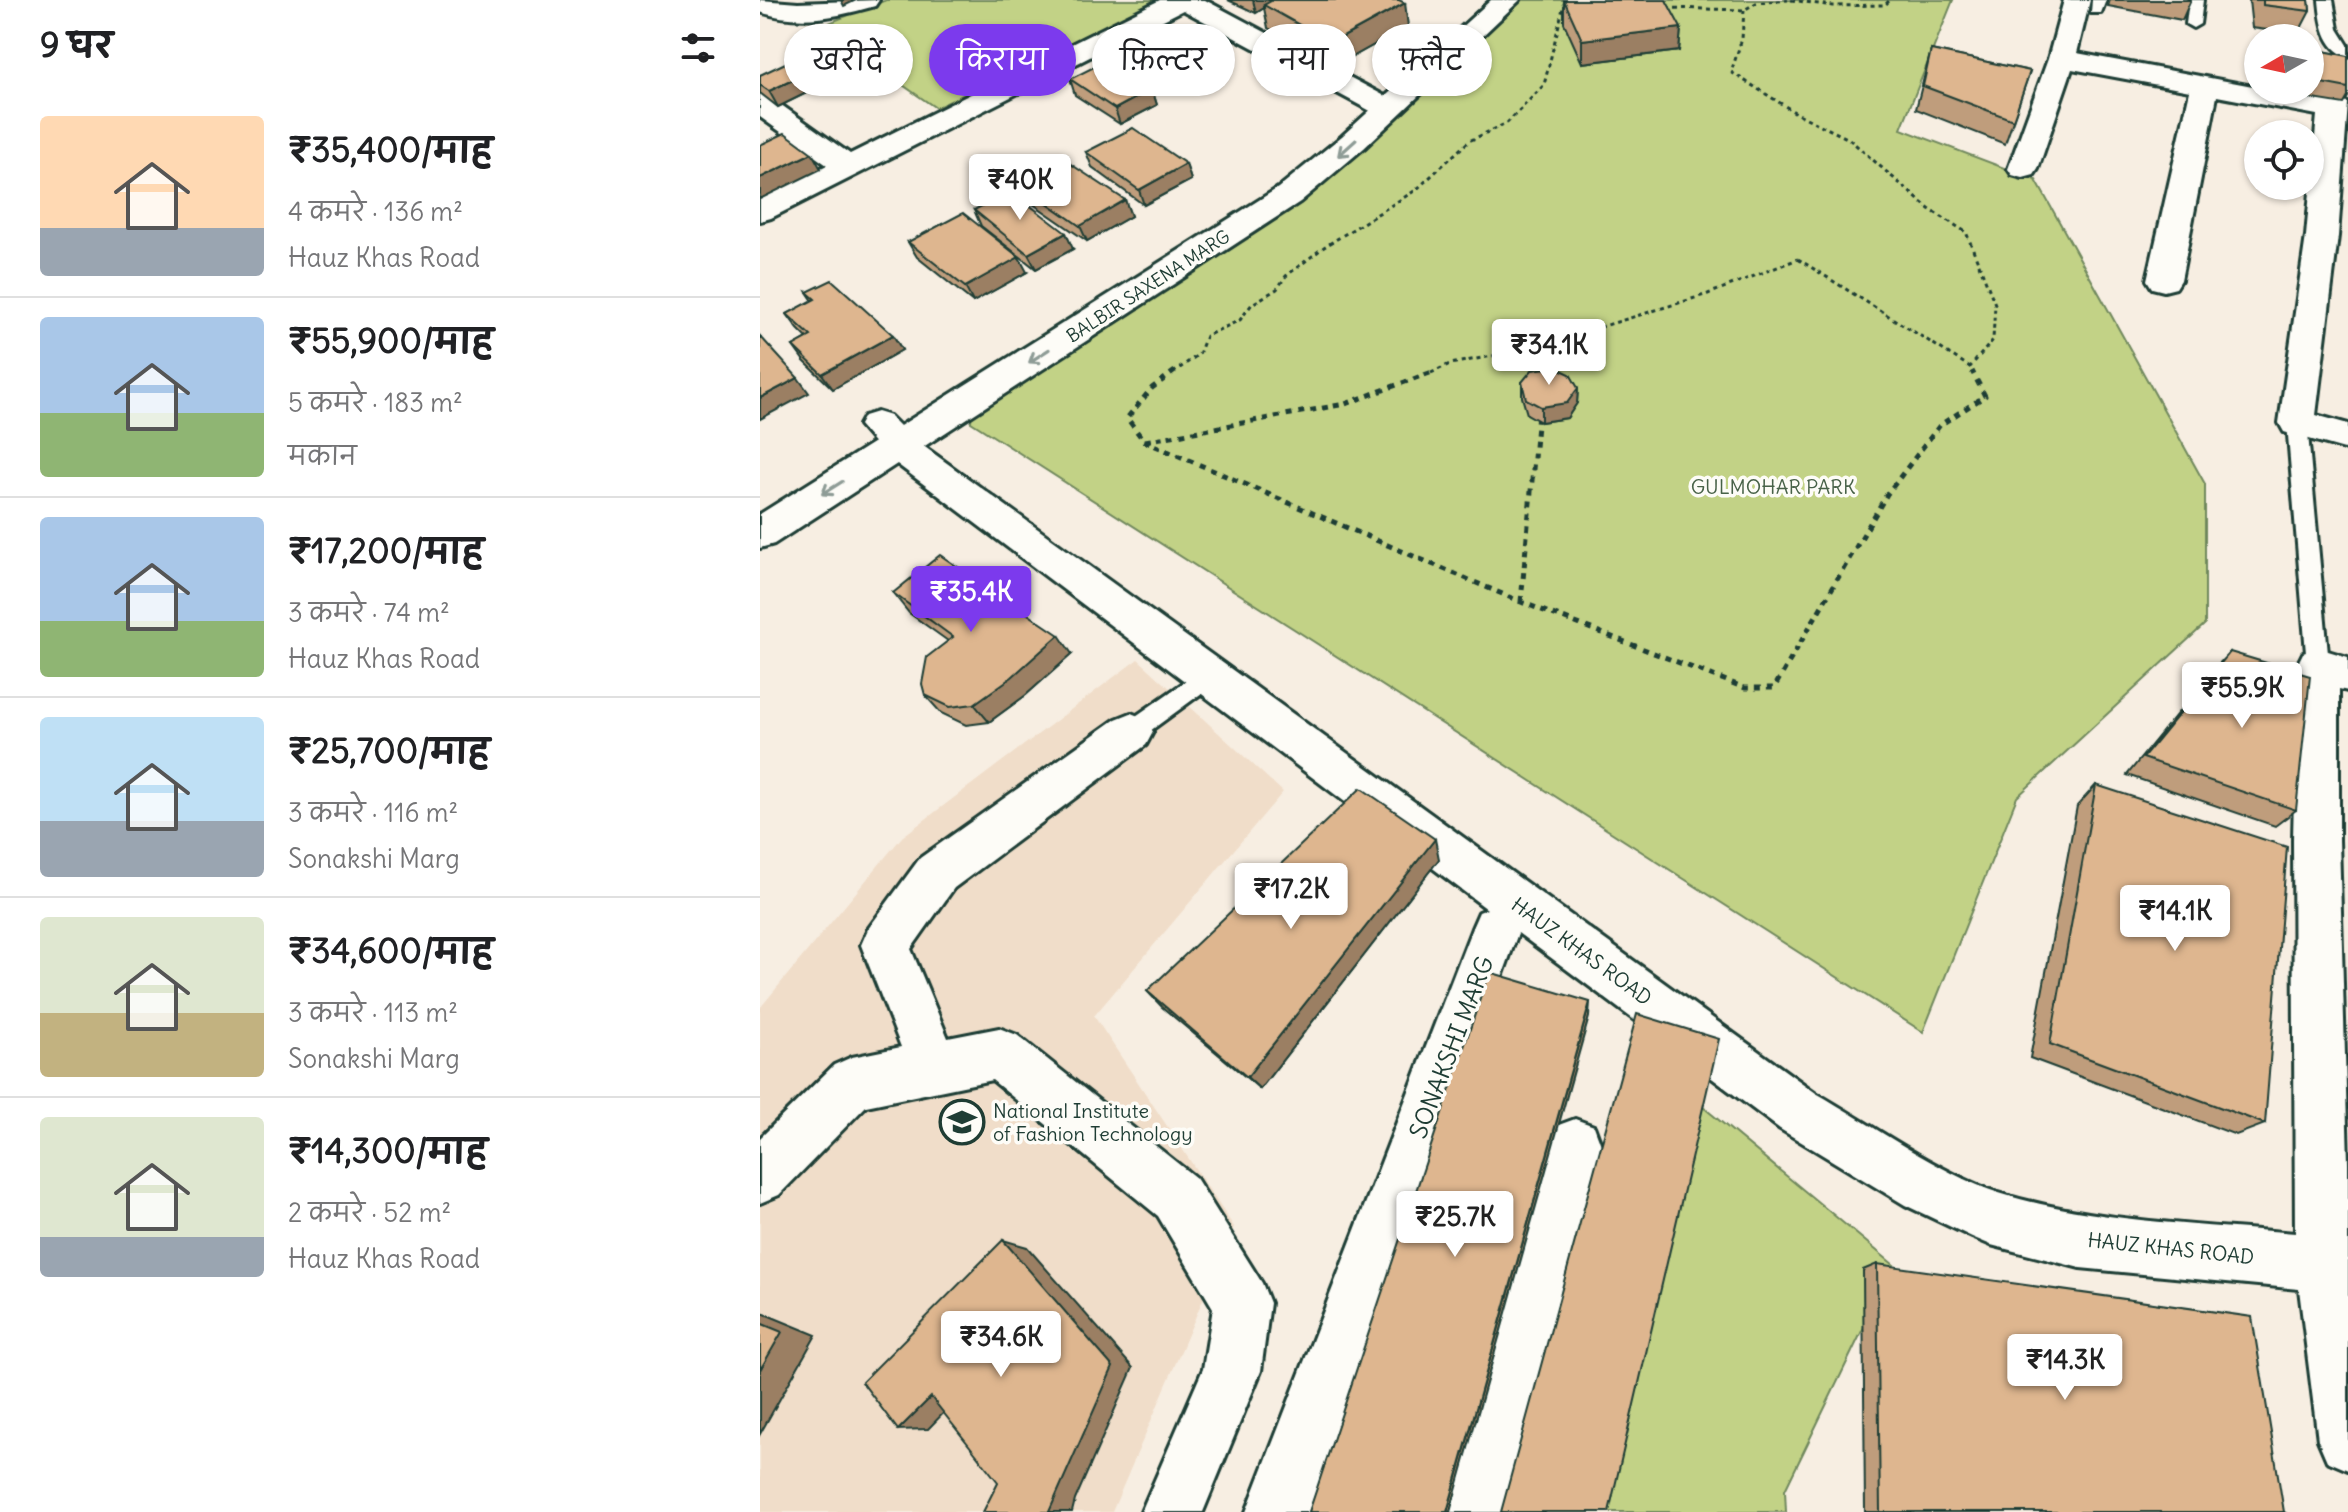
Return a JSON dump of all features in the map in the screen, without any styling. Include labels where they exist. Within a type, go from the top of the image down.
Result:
[{"type":"street","points":[[760,2],[769,7],[805,11],[839,8],[866,0]]},
{"type":"street","points":[[760,211],[1183,0],[1376,104]]},
{"type":"street","name":"BALBIR SAXENA MARG","points":[[1376,104],[1475,0]]},
{"type":"street","name":"BALBIR SAXENA MARG","points":[[760,533],[888,436],[1266,180],[1331,130],[1376,104],[1507,0]]},
{"type":"street","points":[[2023,169],[2062,59],[2091,3]]},
{"type":"street","points":[[2062,59],[2340,111],[2297,423],[2348,437]]},
{"type":"street","points":[[2164,280],[2205,86]]},
{"type":"street","points":[[760,103],[848,166]]},
{"type":"street","name":"BALBIR SAXENA MARG","points":[[760,497],[888,436]]},
{"type":"street","name":"HAUZ KHAS ROAD","points":[[888,436],[1209,675],[1502,912],[1798,1111],[1924,1186],[1991,1218],[2080,1240],[2336,1264]]},
{"type":"street","points":[[2333,670],[2316,840],[2336,1264],[2348,1440]]},
{"type":"street","points":[[934,1067],[885,945],[937,873],[1131,732]]},
{"type":"street","name":"SONAKSHI MARG","points":[[1277,1512],[1502,912]]},
{"type":"street","points":[[760,1176],[852,1083],[999,1053],[1177,1197],[1242,1303],[1232,1371],[1172,1512]]},
{"type":"street","points":[[1474,1512],[1575,1145]]},
{"type":"lane","points":[[2193,24],[2196,0]]},
{"type":"lane","points":[[2326,0],[2330,34],[2337,45],[2348,52]]},
{"type":"lane","points":[[2297,423],[2333,670]]},
{"type":"lane","points":[[1131,732],[1209,675]]},
{"type":"path","points":[[1565,0],[1544,85],[1507,123],[1469,141],[1416,190],[1324,247],[1286,276],[1277,289],[1252,304],[1240,320],[1206,336],[1199,354],[1152,388],[1127,418],[1144,441],[1521,602],[1745,688],[1774,688],[1887,494],[1940,425],[1985,396],[1970,367],[1798,259]]},
{"type":"path","points":[[1654,7],[1744,10],[1756,3],[1790,0],[1833,6],[1885,5],[1890,0]]},
{"type":"path","points":[[1744,10],[1742,39],[1731,72],[1796,113],[1849,139],[1929,209],[1966,232],[1995,304],[1993,340],[1970,367]]},
{"type":"path","points":[[1914,214],[1929,209]]},
{"type":"path","points":[[1144,441],[1345,404],[1423,377],[1450,364],[1565,342],[1594,329],[1708,294],[1812,254]]},
{"type":"path","points":[[1521,350],[1541,384]]},
{"type":"path","points":[[1521,602],[1540,399]]},
{"type":"shaded area","name":"National Institute of Fashion Technology","points":[[1138,659],[1283,792],[1094,1016],[1234,1227],[1112,1512],[760,1512],[760,1008],[902,837]]},
{"type":"green space","points":[[886,0],[1158,0],[1109,24],[1092,24],[1092,32],[1076,40],[1076,24],[929,24],[929,96],[961,96],[936,108],[913,92],[913,24],[826,24]]},
{"type":"green space","name":"GULMOHAR PARK","points":[[1520,0],[1953,0],[1901,129],[2036,180],[2205,484],[2205,624],[2017,797],[1923,1032],[971,422],[972,404],[1358,146],[1413,96],[1492,96],[1492,25]]},
{"type":"green space","points":[[1691,1097],[1894,1265],[1785,1490],[1786,1512],[1594,1512]]},
{"type":"building","points":[[1273,0],[1399,0],[1405,3],[1356,30],[1356,24],[1298,24],[1264,5]]},
{"type":"building","points":[[1564,0],[1666,0],[1681,28],[1582,40]]},
{"type":"building","points":[[2263,0],[2309,0],[2310,11],[2263,5]]},
{"type":"building","points":[[1931,50],[2030,71],[2013,120],[1923,86]]},
{"type":"building","points":[[2324,51],[2348,56],[2348,88],[2324,84]]},
{"type":"building","points":[[784,64],[784,84],[769,91],[760,85],[760,75]]},
{"type":"building","points":[[1092,68],[1092,94],[1076,83],[1076,76]]},
{"type":"building","points":[[1096,96],[1139,96],[1115,109]]},
{"type":"building","points":[[1133,128],[1186,164],[1139,190],[1086,152]]},
{"type":"building","points":[[785,133],[812,153],[760,178],[760,145]]},
{"type":"building","points":[[1066,161],[1125,200],[1080,226],[1022,185]]},
{"type":"building","points":[[1011,191],[1066,233],[1028,254],[974,210]]},
{"type":"building","points":[[963,213],[1019,257],[965,287],[908,242]]},
{"type":"building","points":[[832,280],[893,335],[822,374],[793,346],[811,336],[787,314],[815,299],[807,292]]},
{"type":"building","points":[[760,336],[798,378],[760,398]]},
{"type":"building","points":[[1555,367],[1570,374],[1578,388],[1567,403],[1541,407],[1526,399],[1522,382],[1532,370]]},
{"type":"building","points":[[940,555],[1059,635],[1012,677],[974,704],[950,707],[925,695],[922,684],[927,657],[953,637],[893,593]]},
{"type":"building","points":[[2230,652],[2310,676],[2296,810],[2143,758]]},
{"type":"building","points":[[2096,785],[2287,847],[2265,1124],[2050,1044]]},
{"type":"building","points":[[1361,788],[1435,839],[1247,1077],[1147,991]]},
{"type":"building","points":[[1489,972],[1590,1002],[1447,1512],[1309,1512]]},
{"type":"building","points":[[1637,1014],[1719,1039],[1609,1512],[1501,1512]]},
{"type":"building","points":[[1003,1240],[1113,1367],[1049,1512],[983,1512],[998,1482],[931,1397],[898,1430],[862,1382]]},
{"type":"building","points":[[1877,1264],[2252,1317],[2284,1512],[1880,1512]]},
{"type":"building","points":[[760,1323],[782,1332],[760,1370]]},
{"type":"place","name":"National Institute of Fashion Technology","points":[[962,1122]]}]
